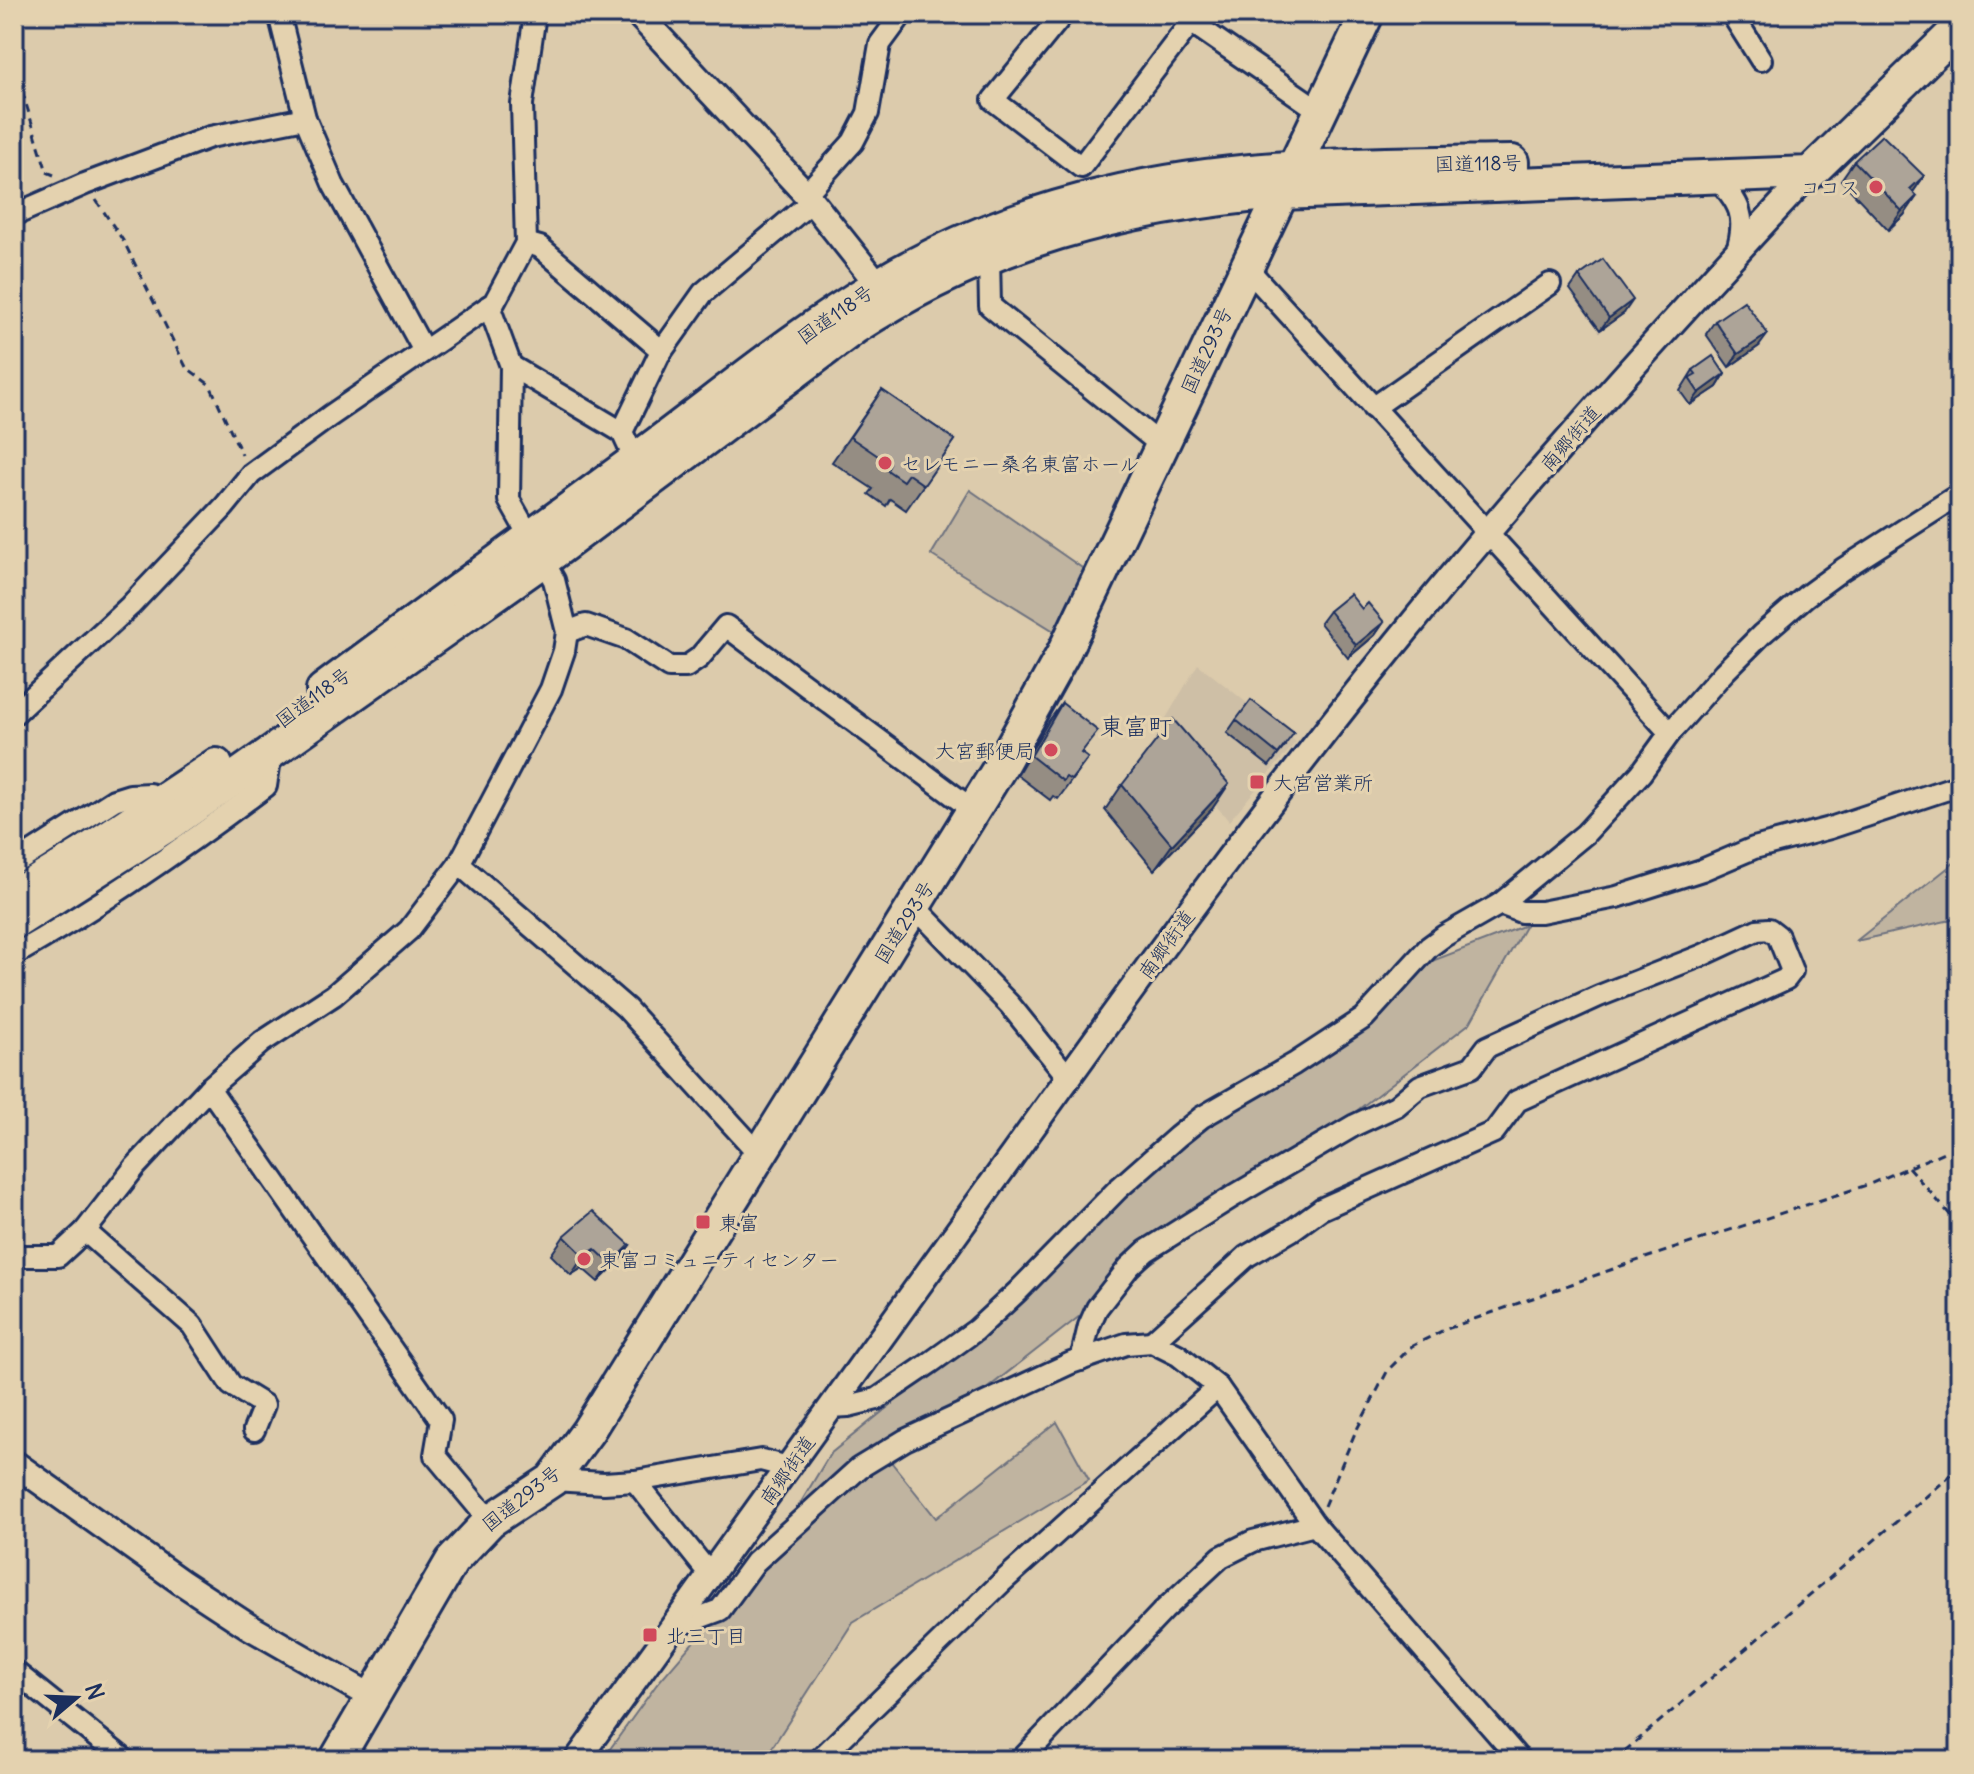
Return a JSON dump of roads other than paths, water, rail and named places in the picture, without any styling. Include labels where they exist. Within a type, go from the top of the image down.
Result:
[{"type":"highway","name":"国道293号","points":[[336,1760],[452,1561],[490,1521],[552,1480],[588,1431],[1024,727],[1057,666],[1362,16]]},
{"type":"highway","points":[[1810,173],[1960,27]]},
{"type":"highway","name":"国道118号","points":[[14,896],[257,738],[792,373],[885,294],[1108,217],[1287,181],[1448,163],[1766,159],[1797,164],[1810,173]]},
{"type":"highway","name":"国道118号","points":[[14,923],[97,872],[271,753],[537,548],[628,446],[779,353],[982,235],[1101,195],[1224,174],[1287,181],[1810,173]]},
{"type":"street","points":[[279,14],[305,118],[333,184],[424,351]]},
{"type":"street","points":[[14,714],[130,606],[251,474],[494,303],[526,243],[522,104],[535,14]]},
{"type":"street","points":[[638,14],[808,198],[885,294]]},
{"type":"street","points":[[511,366],[628,446],[662,351],[703,293],[808,198],[853,142],[868,113],[880,44],[902,14]]},
{"type":"street","points":[[1063,14],[993,100],[1081,167],[1191,22],[1320,111]]},
{"type":"street","points":[[1732,14],[1761,60]]},
{"type":"street","points":[[14,215],[85,184],[210,137],[305,118]]},
{"type":"street","name":"南郷街道","points":[[577,1760],[1068,1077],[1276,796],[1394,644],[1487,533],[1810,173]]},
{"type":"street","points":[[1714,175],[1728,189],[1741,212],[1741,237],[1736,253]]},
{"type":"street","points":[[526,243],[540,247],[662,351]]},
{"type":"street","points":[[989,256],[990,306],[1161,445]]},
{"type":"street","points":[[1246,267],[1670,733]]},
{"type":"street","points":[[1373,408],[1550,284]]},
{"type":"street","points":[[14,1256],[58,1256],[85,1231],[135,1167],[209,1088],[262,1042],[334,995],[409,930],[459,864],[551,689],[567,632],[554,580],[509,500],[511,366],[489,306]]},
{"type":"street","points":[[831,1407],[877,1399],[976,1330],[1118,1189],[1177,1137],[1202,1117],[1346,1032],[1380,1002],[1429,947],[1500,904],[1585,834],[1641,773],[1670,733],[1762,634],[1806,596],[1960,494]]},
{"type":"street","points":[[567,632],[586,625],[626,639],[669,667],[686,667],[699,658],[726,626],[973,810]]},
{"type":"street","points":[[14,955],[151,870],[266,786],[271,753]]},
{"type":"street","points":[[1500,904],[1521,912],[1541,912],[1617,897],[1702,870],[1754,848],[1830,828],[1960,785]]},
{"type":"street","points":[[14,864],[114,800],[150,794],[160,802]]},
{"type":"street","points":[[459,864],[626,1008],[760,1155]]},
{"type":"street","points":[[914,906],[1010,1005],[1068,1077]]},
{"type":"street","points":[[1081,1360],[1097,1308],[1129,1267],[1146,1251],[1232,1197],[1355,1125],[1396,1106],[1420,1086],[1472,1067],[1487,1047],[1757,930],[1769,929],[1778,936],[1792,971],[1786,979],[1517,1101],[1494,1132],[1321,1209],[1247,1256],[1152,1342]]},
{"type":"street","points":[[209,1088],[441,1420],[435,1455],[490,1521]]},
{"type":"street","points":[[85,1231],[192,1325],[231,1385],[264,1405],[254,1430]]},
{"type":"street","points":[[674,1627],[720,1610],[755,1562],[859,1468],[905,1440],[1081,1360],[1126,1344],[1152,1342],[1178,1355],[1218,1387],[1315,1525],[1520,1760]]},
{"type":"street","points":[[819,1760],[1002,1582],[1218,1387]]},
{"type":"street","points":[[552,1480],[635,1481],[761,1460],[788,1467]]},
{"type":"street","points":[[14,1463],[192,1590],[372,1697]]},
{"type":"street","points":[[635,1481],[711,1576]]},
{"type":"street","points":[[1021,1760],[1142,1632],[1221,1557],[1253,1541],[1315,1525]]},
{"type":"street","points":[[14,1671],[125,1760]]},
{"type":"place","name":"ココス","points":[[1876,187]]},
{"type":"place","name":"セレモニー桑名東富ホール","points":[[885,463]]},
{"type":"place","name":"大宮郵便局","points":[[1051,750]]},
{"type":"place","name":"大宮営業所","points":[[1257,782]]},
{"type":"place","name":"東富","points":[[703,1222]]},
{"type":"place","name":"東富コミュニティセンター","points":[[584,1259]]},
{"type":"place","name":"北三丁目","points":[[650,1635]]},
{"type":"district","name":"東富町","points":[[1136,726]]}]
